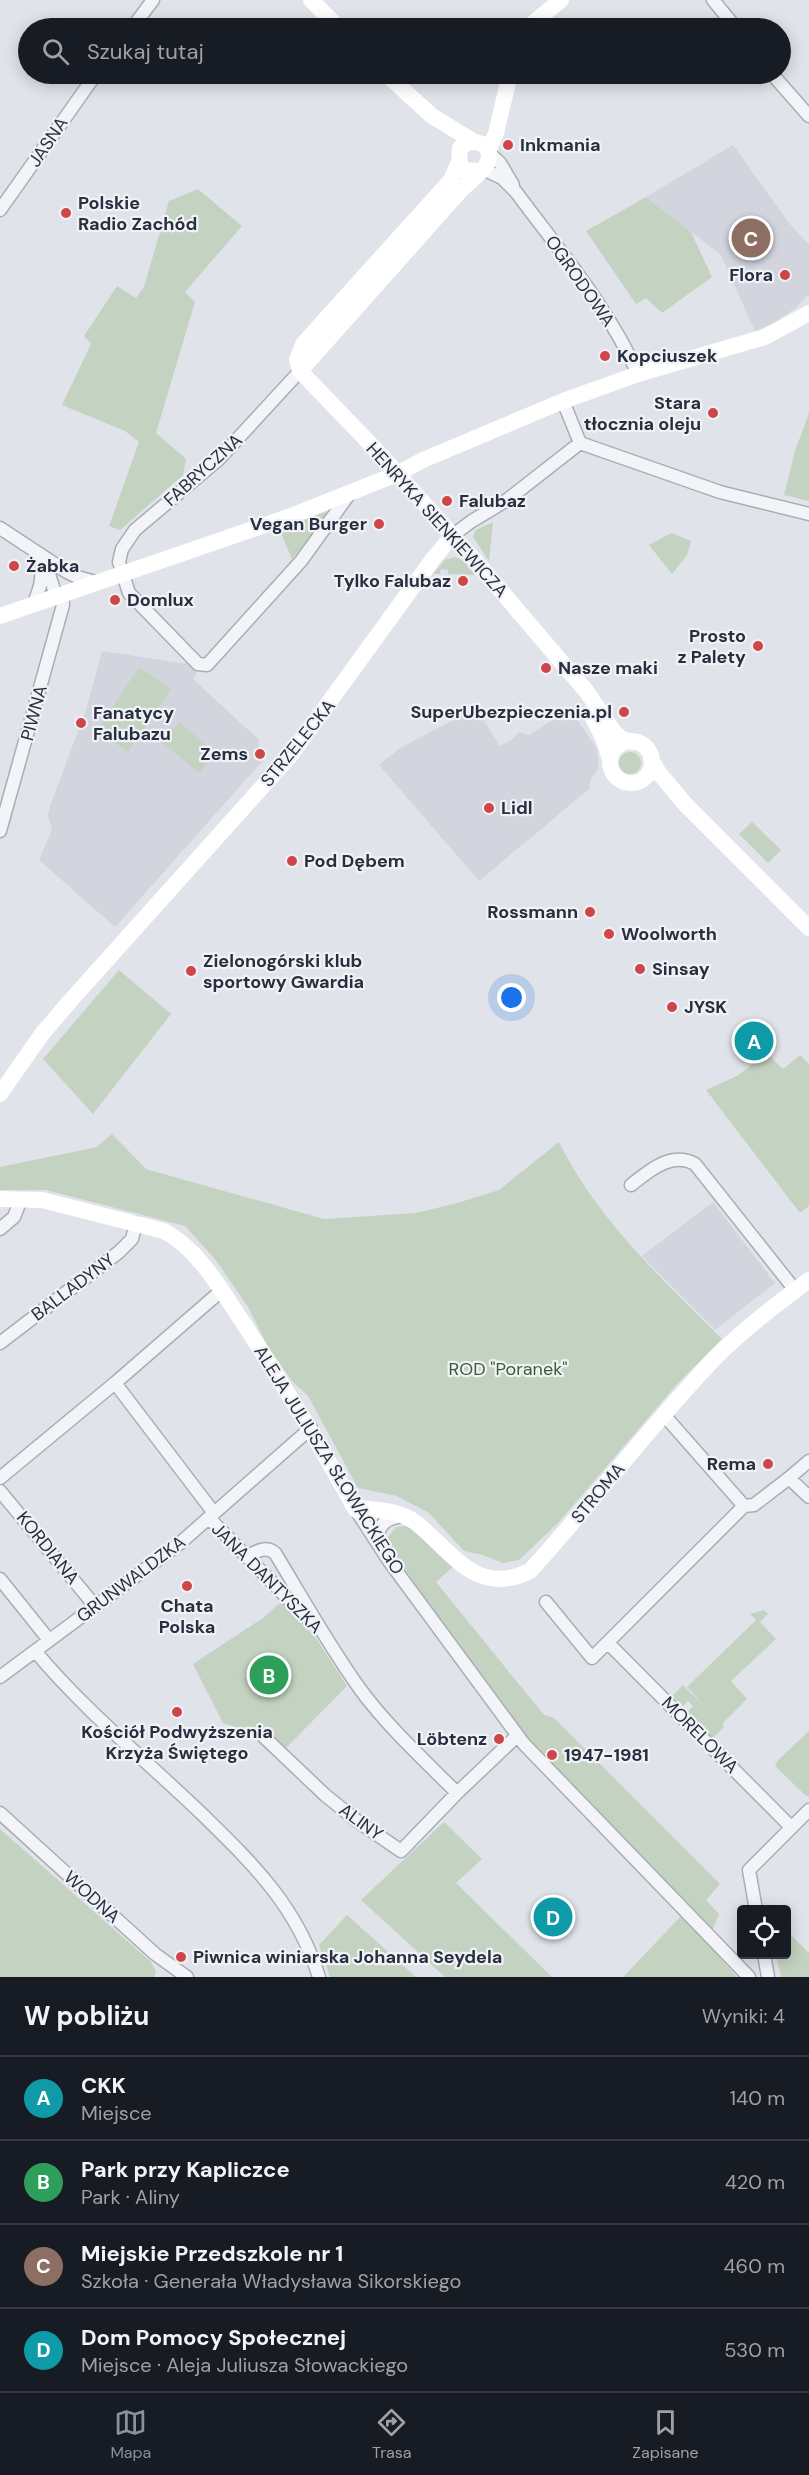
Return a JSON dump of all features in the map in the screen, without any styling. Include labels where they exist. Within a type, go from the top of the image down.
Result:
[{"type":"street","points":[[140,18],[153,0]]},
{"type":"street","points":[[311,0],[329,18]]},
{"type":"street","points":[[539,18],[561,0]]},
{"type":"street","points":[[713,0],[728,18]]},
{"type":"street","name":"JASNA","points":[[0,210],[89,84]]},
{"type":"street","points":[[397,84],[432,116],[449,138],[464,170],[481,170],[488,161],[488,152],[496,133],[508,84]]},
{"type":"street","points":[[781,84],[809,116]]},
{"type":"street","points":[[432,116],[482,144],[488,152]]},
{"type":"street","points":[[300,371],[297,360],[303,344],[451,180],[460,148],[473,141]]},
{"type":"street","name":"OGRODOWA","points":[[488,152],[500,163],[516,192],[604,315],[629,354],[638,374]]},
{"type":"street","name":"OGRODOWA","points":[[481,170],[502,178],[516,192]]},
{"type":"street","name":"FABRYCZNA","points":[[122,573],[119,562],[128,536],[219,459],[481,170]]},
{"type":"street","points":[[0,616],[253,530],[397,474],[423,460],[564,401],[638,374],[765,337],[809,313]]},
{"type":"street","name":"HENRYKA SIENKIEWICZA","points":[[300,371],[453,535],[587,692],[614,732],[622,739],[633,742]]},
{"type":"street","points":[[564,401],[580,443],[720,492],[809,514]]},
{"type":"street","name":"STRZELECKA","points":[[0,1094],[42,1034],[70,1000],[296,748],[430,562],[453,535],[472,520],[507,500],[580,443]]},
{"type":"street","points":[[122,573],[129,593],[198,664],[207,665],[297,566],[350,492]]},
{"type":"street","points":[[0,528],[57,566],[77,577],[96,582]]},
{"type":"street","points":[[34,549],[61,594]]},
{"type":"street","points":[[34,604],[40,586],[43,563]]},
{"type":"street","points":[[57,566],[61,594]]},
{"type":"street","name":"PIWNA","points":[[0,831],[63,606],[61,594]]},
{"type":"street","name":"HENRYKA SIENKIEWICZA","points":[[569,672],[603,738],[610,759]]},
{"type":"street","points":[[651,759],[650,771],[642,780],[630,783],[619,780],[612,771],[610,759],[616,748],[627,742],[643,745],[651,759],[659,773],[686,804],[809,928]]},
{"type":"street","points":[[637,782],[667,792],[686,804]]},
{"type":"street","points":[[631,1185],[665,1162],[676,1159],[688,1160],[695,1164],[795,1290]]},
{"type":"street","name":"ALEJA JULIUSZA SŁOWACKIEGO","points":[[0,1199],[42,1200],[164,1231],[180,1240],[221,1291],[311,1428],[356,1510],[376,1541],[517,1736],[551,1774],[749,1977]]},
{"type":"street","points":[[0,1229],[14,1217],[21,1199]]},
{"type":"street","name":"BALLADYNY","points":[[0,1343],[119,1252],[132,1239],[136,1223]]},
{"type":"street","name":"STROMA","points":[[356,1510],[361,1508],[404,1515],[414,1521],[467,1569],[483,1576],[504,1580],[530,1571],[664,1415],[734,1341],[809,1280]]},
{"type":"street","points":[[0,1478],[221,1291]]},
{"type":"street","name":"JANA DANTYSZKA","points":[[115,1383],[211,1516],[246,1557],[307,1618],[316,1622],[377,1711],[457,1793]]},
{"type":"street","points":[[664,1415],[744,1506]]},
{"type":"street","name":"GRUNWALDZKA","points":[[0,1677],[179,1544],[311,1428]]},
{"type":"street","points":[[546,1602],[592,1658],[609,1644],[744,1506],[759,1502],[809,1461]]},
{"type":"street","points":[[789,1478],[809,1497]]},
{"type":"street","name":"KORDIANA","points":[[0,1491],[95,1606]]},
{"type":"street","points":[[376,1541],[382,1523],[388,1518],[404,1515]]},
{"type":"street","points":[[246,1557],[262,1549],[270,1549],[276,1553],[316,1622]]},
{"type":"street","points":[[0,1579],[49,1640]]},
{"type":"street","name":"MORELOWA","points":[[609,1644],[791,1827]]},
{"type":"street","points":[[35,1651],[61,1682],[174,1787],[267,1880],[284,1901],[299,1927],[320,1977]]},
{"type":"street","points":[[457,1793],[517,1736]]},
{"type":"street","name":"ALINY","points":[[264,1737],[356,1820],[401,1851],[457,1793]]},
{"type":"street","points":[[755,1905],[749,1870],[809,1810]]},
{"type":"street","name":"WODNA","points":[[0,1814],[154,1953],[172,1973],[187,1977]]},
{"type":"street","points":[[765,1959],[768,1977]]},
{"type":"shaded area","points":[[733,145],[788,222],[809,245],[809,294],[798,306],[774,323],[755,331],[721,255],[646,197]]},
{"type":"shaded area","points":[[102,651],[194,665],[199,669],[193,679],[259,740],[259,753],[265,758],[115,927],[39,860],[52,830],[48,816],[50,806],[86,710]]},
{"type":"shaded area","points":[[476,708],[500,746],[513,739],[519,732],[529,735],[570,709],[597,749],[598,757],[598,769],[591,779],[589,789],[479,881],[379,765],[400,748]]},
{"type":"shaded area","points":[[713,1202],[775,1283],[715,1330],[642,1256]]},
{"type":"green space","points":[[198,189],[242,226],[185,292],[195,302],[156,433],[186,459],[183,475],[120,530],[109,526],[139,442],[125,431],[62,405],[91,344],[84,336],[117,286],[136,298],[144,287],[169,201]]},
{"type":"green space","points":[[646,197],[691,232],[712,277],[662,313],[646,298],[636,304],[586,231]]},
{"type":"green space","points":[[809,413],[809,501],[784,495],[795,451]]},
{"type":"green space","points":[[325,512],[328,514],[292,559],[280,531],[282,528]]},
{"type":"green space","points":[[493,522],[489,561],[473,537],[476,530]]},
{"type":"green space","points":[[671,533],[691,541],[687,555],[672,574],[649,545]]},
{"type":"green space","points":[[455,557],[464,561],[475,575],[448,574],[448,570],[441,569],[440,574],[433,574],[445,560]]},
{"type":"green space","points":[[139,667],[171,689],[128,752],[97,730]]},
{"type":"green space","points":[[179,722],[215,753],[199,773],[162,742]]},
{"type":"green space","points":[[630,752],[638,755],[641,763],[638,771],[630,774],[622,771],[619,763],[622,755]]},
{"type":"green space","points":[[752,822],[781,850],[768,863],[739,834]]},
{"type":"green space","points":[[119,970],[171,1014],[93,1114],[43,1059]]},
{"type":"green space","points":[[767,1053],[783,1069],[800,1055],[809,1064],[809,1206],[800,1213],[706,1090],[737,1076]]},
{"type":"green space","name":"ROD \"Poranek\"","points":[[112,1134],[146,1169],[324,1219],[415,1213],[499,1190],[559,1142],[574,1170],[611,1222],[654,1271],[722,1339],[678,1383],[559,1522],[519,1560],[503,1563],[464,1551],[429,1513],[397,1496],[358,1488],[308,1396],[292,1381],[268,1347],[248,1307],[215,1259],[185,1226],[46,1190],[0,1190],[0,1167],[97,1147]]},
{"type":"green space","points":[[405,1526],[413,1529],[453,1567],[436,1582],[544,1715],[554,1718],[720,1884],[706,1900],[719,1914],[712,1931],[535,1748],[502,1707],[385,1541],[396,1527]]},
{"type":"green space","points":[[281,1602],[316,1638],[347,1686],[283,1751],[264,1737],[223,1723],[193,1664],[263,1618]]},
{"type":"green space","points":[[764,1610],[768,1614],[760,1622],[776,1639],[731,1681],[747,1699],[722,1724],[724,1727],[713,1738],[687,1712],[693,1706],[688,1701],[683,1706],[672,1696],[683,1685],[706,1708],[687,1687],[756,1620],[750,1614]]},
{"type":"green space","points":[[809,1731],[809,1796],[806,1796],[775,1766],[778,1760]]},
{"type":"green space","points":[[444,1822],[482,1859],[456,1883],[552,1977],[445,1977],[361,1900]]},
{"type":"green space","points":[[0,1829],[150,1961],[156,1971],[154,1977],[0,1977]]},
{"type":"green space","points":[[347,1915],[416,1977],[330,1977],[319,1945]]},
{"type":"green space","points":[[682,1915],[737,1977],[623,1977]]},
{"type":"green space","points":[[791,1935],[809,1953],[809,1977],[781,1977],[777,1959],[791,1959]]},
{"type":"place","name":"Inkmania","points":[[508,145]]},
{"type":"place","name":"Polskie Radio Zachód","points":[[66,213]]},
{"type":"place","name":"Miejskie Przedszkole nr 1","points":[[751,238]]},
{"type":"place","name":"Flora","points":[[785,275]]},
{"type":"place","name":"Kopciuszek","points":[[605,356]]},
{"type":"place","name":"Stara tłocznia oleju","points":[[713,413]]},
{"type":"place","name":"Falubaz","points":[[447,501]]},
{"type":"place","name":"Vegan Burger","points":[[379,524]]},
{"type":"place","name":"Żabka","points":[[14,566]]},
{"type":"place","name":"Tylko Falubaz","points":[[463,581]]},
{"type":"place","name":"Domlux","points":[[115,600]]},
{"type":"place","name":"Prosto z Palety","points":[[758,646]]},
{"type":"place","name":"Nasze maki","points":[[546,668]]},
{"type":"place","name":"SuperUbezpieczenia.pl","points":[[624,712]]},
{"type":"place","name":"Fanatycy Falubazu","points":[[81,723]]},
{"type":"place","name":"Zems","points":[[260,754]]},
{"type":"place","name":"Lidl","points":[[489,808]]},
{"type":"place","name":"Pod Dębem","points":[[292,861]]},
{"type":"place","name":"Rossmann","points":[[590,912]]},
{"type":"place","name":"Woolworth","points":[[609,934]]},
{"type":"place","name":"Sinsay","points":[[640,969]]},
{"type":"place","name":"Zielonogórski klub sportowy Gwardia","points":[[191,971]]},
{"type":"place","name":"JYSK","points":[[672,1007]]},
{"type":"place","name":"CKK","points":[[754,1041]]},
{"type":"place","name":"Rema","points":[[768,1464]]},
{"type":"place","name":"Chata Polska","points":[[187,1586]]},
{"type":"place","name":"Park przy Kapliczce","points":[[269,1675]]},
{"type":"place","name":"Kościół Podwyższenia Krzyża Świętego","points":[[177,1712]]},
{"type":"place","name":"Löbtenz","points":[[499,1739]]},
{"type":"place","name":"1947-1981","points":[[552,1755]]},
{"type":"place","name":"Dom Pomocy Społecznej","points":[[553,1917]]},
{"type":"place","name":"Piwnica winiarska Johanna Seydela","points":[[181,1957]]}]
